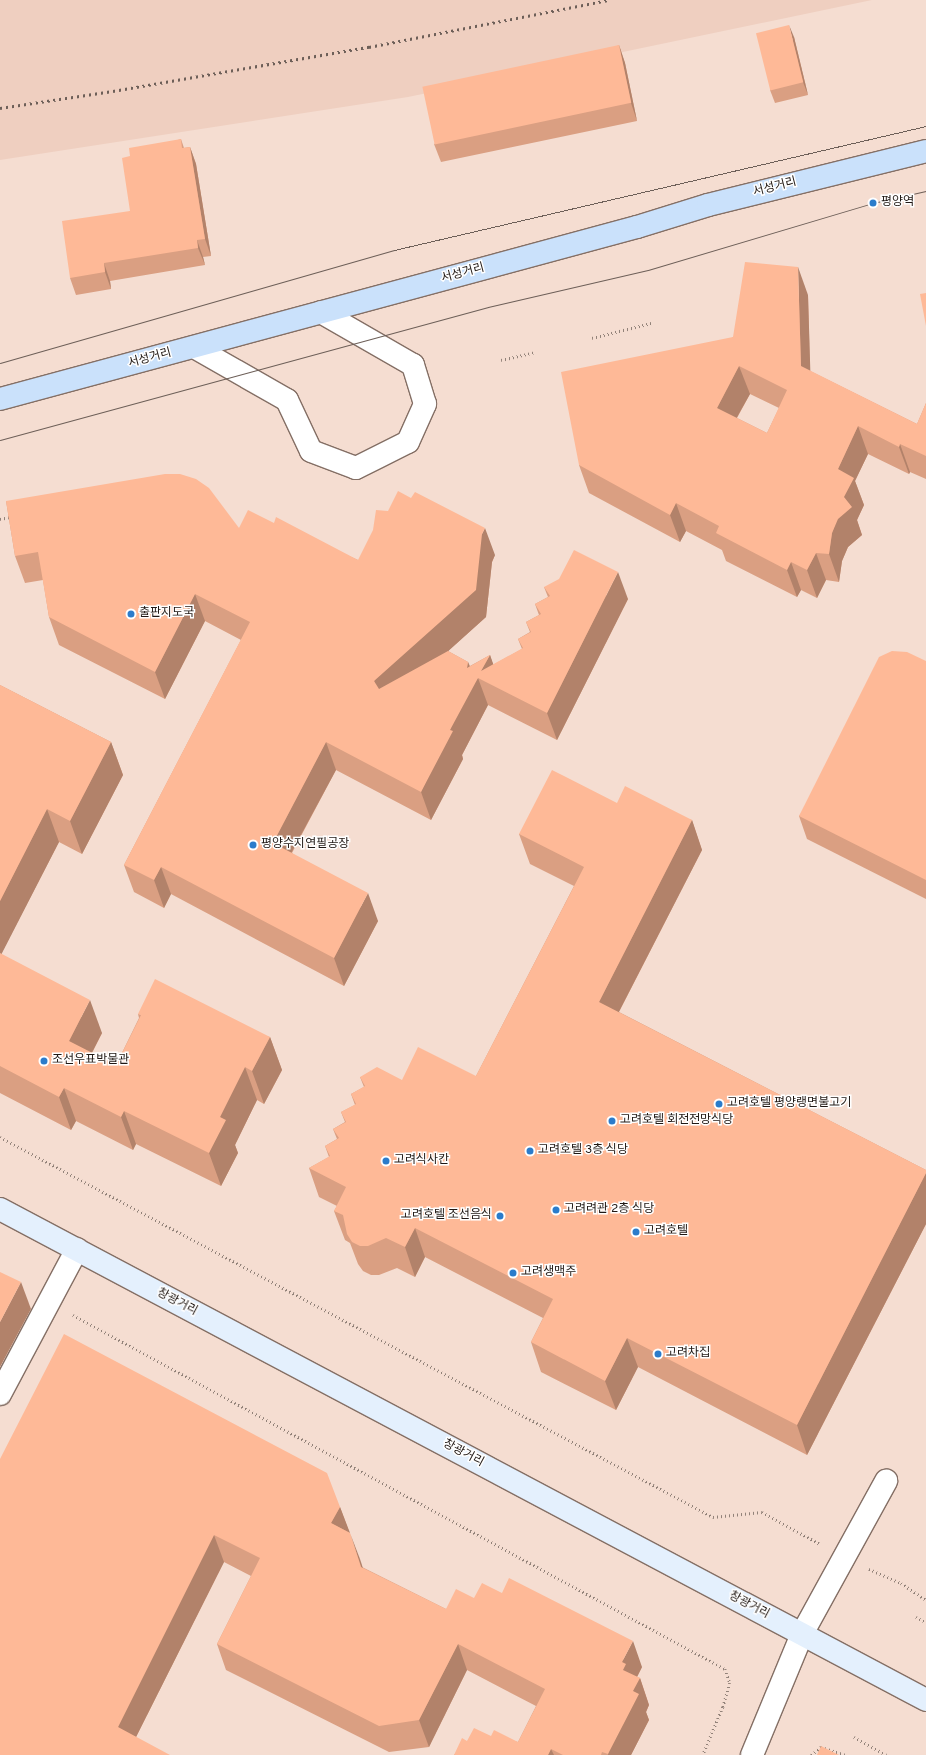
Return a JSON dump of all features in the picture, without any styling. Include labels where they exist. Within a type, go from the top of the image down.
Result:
[{"type":"main road","name":"서성거리","points":[[0,399],[637,227],[708,205],[926,151]]},
{"type":"main road","name":"창광거리","points":[[0,1209],[926,1700]]},
{"type":"street","points":[[194,347],[287,400],[311,451],[356,468],[408,442],[425,404],[413,365],[321,312]]},
{"type":"street","points":[[0,1394],[77,1250]]},
{"type":"street","points":[[752,1755],[802,1634],[886,1481]]},
{"type":"path","points":[[592,338],[651,323]]},
{"type":"path","points":[[501,360],[535,352]]},
{"type":"path","points":[[0,519],[16,516]]},
{"type":"path","points":[[0,1138],[713,1517],[762,1512],[844,1557],[901,1583],[926,1600]]},
{"type":"path","points":[[49,1302],[725,1669],[730,1683],[723,1707],[703,1755]]},
{"type":"path","points":[[916,1617],[926,1622]]},
{"type":"path","points":[[854,1738],[886,1755]]},
{"type":"path","points":[[811,1755],[821,1747],[845,1755]]},
{"type":"shaded area","points":[[0,0],[872,0],[408,97],[0,160]]},
{"type":"building","points":[[789,25],[803,82],[770,90],[756,33]]},
{"type":"building","points":[[619,45],[631,103],[435,145],[422,87]]},
{"type":"building","points":[[181,139],[182,148],[190,147],[205,239],[197,240],[198,248],[104,263],[105,272],[70,278],[62,221],[130,211],[122,158],[130,156],[129,148]]},
{"type":"building","points":[[745,262],[798,267],[801,366],[917,424],[926,403],[926,456],[900,444],[899,447],[858,426],[838,469],[854,478],[844,497],[852,507],[838,519],[832,533],[829,554],[816,553],[807,570],[791,562],[787,570],[716,533],[719,526],[676,503],[670,515],[579,465],[561,372],[733,337]],"holes":[[[739,366],[787,390],[767,433],[717,408]]]},
{"type":"building","points":[[926,293],[926,326],[920,294]]},
{"type":"building","points":[[165,474],[180,474],[196,479],[209,488],[239,528],[248,510],[274,523],[276,517],[358,560],[373,530],[376,510],[388,511],[398,491],[411,498],[415,492],[485,528],[482,534],[476,590],[374,681],[379,689],[448,651],[468,662],[467,668],[490,655],[481,671],[523,648],[518,639],[531,632],[526,622],[541,614],[535,604],[550,596],[544,587],[559,579],[574,550],[618,572],[547,713],[478,678],[450,730],[453,731],[421,792],[326,742],[273,843],[368,893],[334,958],[161,867],[154,880],[124,865],[250,622],[195,594],[155,672],[49,617],[38,552],[15,556],[6,501]]},
{"type":"building","points":[[892,651],[907,652],[926,661],[926,880],[799,816],[879,657]]},
{"type":"building","points":[[0,685],[111,742],[70,821],[47,809],[0,901]]},
{"type":"building","name":"고려호텔","points":[[552,770],[617,803],[625,786],[692,820],[599,1002],[926,1170],[926,1173],[797,1425],[627,1338],[605,1381],[531,1342],[553,1299],[415,1228],[405,1247],[386,1238],[368,1246],[360,1246],[352,1242],[347,1234],[343,1215],[334,1211],[346,1187],[309,1168],[330,1156],[325,1146],[339,1138],[333,1129],[346,1122],[341,1112],[356,1104],[351,1094],[365,1086],[360,1077],[377,1067],[402,1080],[418,1047],[476,1076],[584,867],[519,834]]},
{"type":"building","points":[[0,953],[90,1000],[69,1041],[116,1065],[141,1015],[138,1014],[155,979],[270,1037],[252,1071],[245,1067],[220,1117],[226,1120],[209,1153],[124,1111],[121,1117],[64,1088],[59,1097],[0,1066]]},
{"type":"building","points":[[0,1272],[21,1282],[0,1322]]},
{"type":"building","points":[[64,1334],[327,1473],[340,1507],[331,1523],[350,1533],[361,1567],[446,1609],[456,1589],[474,1598],[482,1583],[502,1593],[509,1578],[633,1641],[622,1662],[626,1664],[623,1670],[640,1678],[633,1691],[639,1694],[608,1754],[602,1752],[601,1755],[563,1755],[551,1749],[548,1755],[454,1755],[462,1738],[467,1741],[474,1728],[491,1736],[494,1730],[518,1742],[545,1689],[458,1644],[419,1720],[379,1726],[217,1644],[260,1558],[214,1535],[118,1727],[170,1755],[0,1755],[0,1459]]},
{"type":"building","points":[[821,1746],[839,1755],[817,1755]]},
{"type":"tram line","points":[[0,363],[394,250],[926,126]]},
{"type":"tram line","points":[[0,440],[488,307],[648,270],[873,203],[926,191]]},
{"type":"railway","points":[[0,108],[113,91],[369,47],[609,0]]},
{"type":"place","name":"평양역","points":[[873,203]]},
{"type":"place","name":"출판지도국","points":[[131,614]]},
{"type":"place","name":"평양수지연필공장","points":[[253,845]]},
{"type":"place","name":"조선우표박물관","points":[[44,1061]]},
{"type":"place","name":"고려호텔 평양랭면불고기","points":[[719,1104]]},
{"type":"place","name":"고려호텔 회전전망식당","points":[[612,1121]]},
{"type":"place","name":"고려호텔 3층 식당","points":[[530,1151]]},
{"type":"place","name":"고려식사칸","points":[[386,1161]]},
{"type":"place","name":"고려려관 2층 식당","points":[[556,1210]]},
{"type":"place","name":"고려호텔 조선음식","points":[[500,1216]]},
{"type":"place","name":"고려호텔","points":[[636,1232]]},
{"type":"place","name":"고려생맥주","points":[[513,1273]]},
{"type":"place","name":"고려차집","points":[[658,1354]]}]
